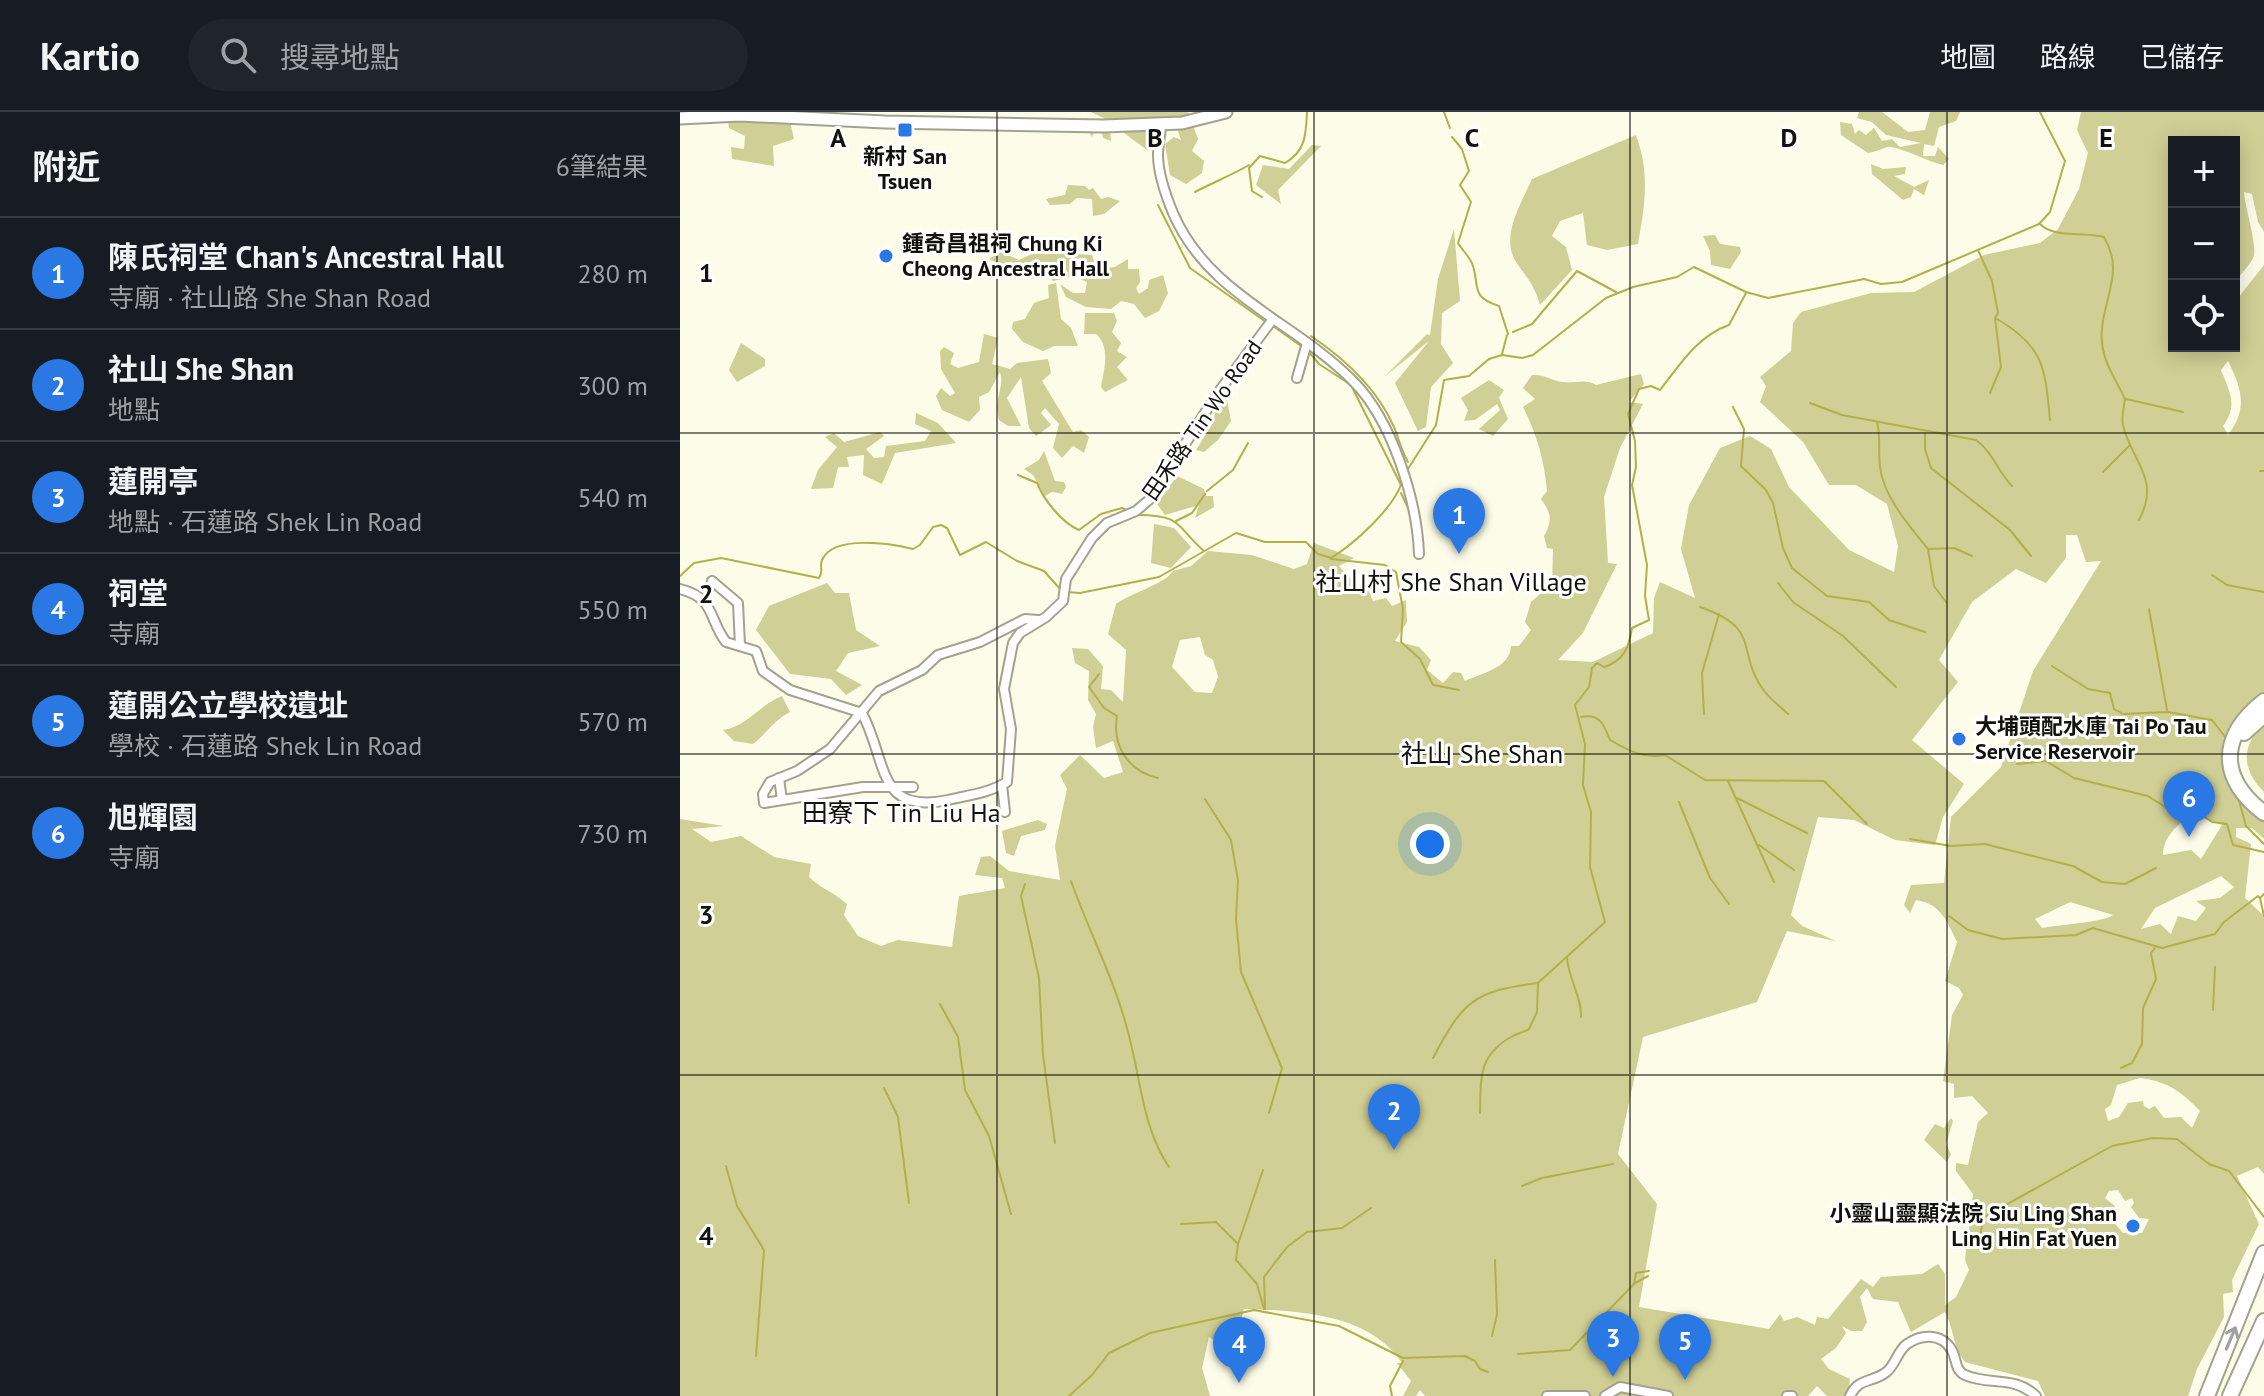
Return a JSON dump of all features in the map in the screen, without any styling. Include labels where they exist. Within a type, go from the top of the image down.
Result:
[{"type":"highway","points":[[2264,701],[2239,724],[2229,754],[2237,785],[2264,813]]},
{"type":"highway","points":[[2264,715],[2246,731],[2238,753],[2243,779],[2264,803]]},
{"type":"highway","points":[[2207,1396],[2264,1253]]},
{"type":"highway","points":[[2233,1389],[2264,1321]]},
{"type":"highway","points":[[2233,1389],[2264,1340]]},
{"type":"main road","points":[[680,118],[740,115],[885,122],[1161,124],[1199,121],[1226,112]]},
{"type":"street","points":[[1161,124],[1158,156],[1167,198],[1185,238],[1213,274],[1307,343],[1358,386],[1387,433],[1400,466],[1418,529],[1419,554]]},
{"type":"street","name":"田禾路 Tin Wo Road","points":[[1038,620],[1046,617],[1064,597],[1065,585],[1094,535],[1150,499],[1209,405],[1273,319]]},
{"type":"street","points":[[1297,378],[1307,343]]},
{"type":"street","points":[[712,581],[738,603],[740,646]]},
{"type":"street","points":[[680,589],[691,592],[708,605],[723,639],[730,645],[756,651],[763,671],[790,690],[862,713]]},
{"type":"street","points":[[913,787],[764,803],[763,799],[767,785],[830,749],[879,691],[922,670],[938,655],[980,642],[1025,619],[1038,620]]},
{"type":"street","points":[[862,713],[891,787],[905,800],[921,804],[987,792],[1002,785],[1009,780],[1011,762],[1011,729],[1004,695],[1013,643],[1020,633],[1038,620]]},
{"type":"street","points":[[779,778],[782,800]]},
{"type":"street","points":[[1002,785],[1005,812]]},
{"type":"street","points":[[1850,1396],[1859,1382],[1886,1373],[1903,1347],[1922,1335],[1937,1337],[1952,1349],[1958,1369],[1966,1376],[2009,1380],[2022,1384],[2036,1396]]},
{"type":"street","points":[[1605,1396],[1620,1387],[1632,1387],[1668,1396]]},
{"type":"street","points":[[1547,1396],[1585,1396]]},
{"type":"shaded area","points":[[750,112],[837,112],[839,116],[790,121],[794,139],[773,146],[774,166],[732,159],[731,147],[744,149],[745,136],[729,128],[728,120]]},
{"type":"shaded area","points":[[1091,112],[1188,112],[1198,139],[1192,151],[1204,161],[1202,173],[1186,184],[1170,175],[1165,144],[1174,137],[1181,140],[1177,128],[1142,123],[1157,140],[1147,150],[1120,130],[1110,130],[1111,141],[1103,138],[1101,129],[1096,129],[1092,137],[1084,123],[1086,118],[1104,124],[1104,118]]},
{"type":"shaded area","points":[[1859,112],[1882,112],[1908,132],[1925,130],[1930,112],[1960,112],[1956,121],[1939,127],[1934,146],[1924,144],[1923,156],[1935,156],[1938,147],[1949,159],[1943,165],[1891,147],[1868,153],[1841,135],[1840,122],[1852,124],[1855,134],[1859,130],[1866,135],[1874,128],[1882,141],[1892,139],[1900,147],[1921,143],[1886,135],[1872,122],[1857,118]]},
{"type":"shaded area","points":[[2081,112],[2264,112],[2264,232],[2258,222],[2252,194],[2244,192],[2254,256],[2240,275],[2240,136],[2168,136],[2168,352],[2240,352],[2240,295],[2264,265],[2264,694],[2234,722],[2225,748],[2264,820],[2264,839],[2252,828],[2236,828],[2236,837],[2251,844],[2245,898],[2264,916],[2264,1174],[2258,1167],[2237,1176],[2259,1224],[2232,1280],[2233,1292],[2223,1294],[2224,1317],[2197,1369],[2188,1396],[2045,1396],[2038,1381],[1965,1362],[1958,1351],[1945,1312],[1911,1332],[1898,1302],[1873,1299],[1867,1288],[1860,1297],[1867,1322],[1862,1331],[1851,1331],[1842,1326],[1846,1333],[1836,1348],[1821,1359],[1829,1369],[1850,1379],[1848,1396],[1827,1396],[1817,1386],[1808,1396],[1425,1396],[1420,1390],[1416,1396],[1403,1396],[1411,1381],[1397,1363],[1402,1363],[1388,1346],[1371,1334],[1331,1318],[1287,1311],[1244,1309],[1237,1334],[1224,1346],[1209,1337],[1202,1368],[1210,1396],[680,1396],[680,819],[724,826],[692,829],[711,842],[741,836],[774,857],[811,864],[809,877],[847,904],[844,915],[858,936],[881,946],[898,940],[952,947],[959,896],[1005,888],[1002,878],[975,875],[981,857],[990,856],[1009,871],[1060,880],[1055,846],[1067,789],[1060,775],[1080,755],[1104,778],[1123,772],[1113,741],[1096,748],[1093,727],[1096,714],[1088,700],[1089,671],[1075,663],[1072,648],[1088,649],[1103,666],[1101,689],[1111,690],[1123,702],[1126,650],[1108,634],[1116,604],[1163,580],[1173,571],[1191,566],[1208,551],[1252,555],[1294,569],[1307,564],[1314,543],[1354,558],[1339,566],[1360,589],[1367,587],[1373,601],[1386,598],[1392,606],[1406,600],[1407,622],[1395,641],[1419,647],[1431,660],[1427,670],[1443,683],[1453,672],[1461,673],[1465,681],[1494,669],[1506,660],[1511,646],[1519,646],[1531,630],[1525,622],[1531,602],[1548,587],[1552,588],[1553,549],[1547,548],[1544,536],[1550,517],[1541,499],[1547,491],[1544,468],[1536,437],[1523,407],[1535,399],[1523,388],[1532,375],[1596,385],[1641,374],[1644,384],[1629,402],[1643,404],[1620,448],[1604,497],[1608,563],[1617,564],[1583,633],[1558,660],[1593,662],[1653,633],[1654,598],[1660,582],[1695,598],[1681,549],[1689,505],[1720,448],[1750,436],[1771,449],[1789,487],[1849,550],[1894,572],[1898,546],[1887,504],[1856,485],[1829,485],[1803,442],[1760,402],[1766,386],[1760,377],[1791,351],[1793,323],[1801,312],[1871,293],[1914,292],[1984,255],[2040,243],[2058,229],[2079,189],[2088,153],[2077,130]],"holes":[[[2228,361],[2241,399],[2238,416],[2228,435],[2223,426],[2228,419],[2231,399],[2221,370]],[[2066,535],[2077,535],[2086,562],[2101,561],[2033,671],[2001,767],[1951,817],[1944,883],[1911,885],[1904,905],[1910,913],[1916,900],[1932,905],[1942,915],[1957,942],[1945,981],[1959,988],[1963,995],[1952,1015],[1943,1081],[1954,1084],[1954,1098],[1972,1096],[1988,1113],[1978,1122],[1968,1165],[1956,1163],[1956,1171],[1973,1194],[1965,1260],[1969,1270],[1956,1297],[1945,1305],[1945,1274],[1938,1264],[1922,1274],[1881,1277],[1873,1287],[1861,1279],[1828,1319],[1817,1317],[1815,1325],[1797,1317],[1784,1321],[1780,1314],[1769,1329],[1639,1307],[1657,1204],[1618,1154],[1643,1037],[1757,1002],[1787,931],[1836,941],[1802,926],[1791,915],[1818,817],[1854,820],[1895,840],[1935,845],[1943,817],[1964,784],[1912,740],[1958,682],[1939,660],[1972,602],[2016,569],[2046,583],[2066,558]],[[1200,637],[1205,655],[1213,660],[1218,677],[1212,693],[1195,692],[1172,667],[1180,640]],[[2191,813],[2222,825],[2201,859],[2191,850],[2163,855],[2168,837]],[[2221,876],[2234,887],[2220,898],[2196,901],[2206,908],[2196,921],[2178,916],[2171,934],[2160,924],[2141,929],[2155,908]],[[2070,902],[2113,915],[2042,928],[2035,919]],[[2140,1078],[2158,1082],[2173,1088],[2200,1111],[2192,1128],[2181,1117],[2164,1118],[2155,1106],[2149,1109],[2143,1101],[2128,1103],[2119,1117],[2108,1121],[2105,1109],[2111,1105],[2117,1085]],[[2118,1190],[2125,1201],[2132,1198],[2134,1203],[2131,1207],[2139,1218],[2149,1219],[2142,1233],[2123,1233],[2110,1218],[2115,1206],[2105,1198],[2109,1191]]]},
{"type":"shaded area","points":[[1636,135],[1645,189],[1638,244],[1607,250],[1587,245],[1583,213],[1560,221],[1552,236],[1566,247],[1572,270],[1540,305],[1533,287],[1516,262],[1510,242],[1514,220],[1532,179]]},
{"type":"shaded area","points":[[1312,145],[1321,146],[1278,190],[1281,204],[1256,185],[1263,165],[1289,169]]},
{"type":"shaded area","points":[[1871,164],[1883,169],[1906,167],[1905,174],[1894,176],[1914,187],[1929,180],[1924,195],[1914,189],[1911,197],[1903,200],[1872,174]]},
{"type":"shaded area","points":[[1068,185],[1085,186],[1089,190],[1093,188],[1101,199],[1108,197],[1120,201],[1104,214],[1093,216],[1092,199],[1077,198],[1070,204],[1050,205],[1046,199],[1065,195]]},
{"type":"shaded area","points":[[1454,229],[1460,301],[1442,313],[1441,344],[1453,363],[1431,387],[1426,427],[1418,431],[1395,383],[1429,341],[1384,377],[1427,334],[1430,335],[1438,279]]},
{"type":"shaded area","points":[[1715,235],[1720,244],[1740,247],[1741,252],[1730,269],[1711,265],[1710,251],[1703,236]]},
{"type":"shaded area","points":[[1058,244],[1063,253],[1092,255],[1096,269],[1115,267],[1128,259],[1128,269],[1139,269],[1140,282],[1136,288],[1139,294],[1148,288],[1149,280],[1163,275],[1168,293],[1159,311],[1145,318],[1134,304],[1121,301],[1111,309],[1086,307],[1066,297],[1060,284],[1073,293],[1085,293],[1087,282],[1074,276],[1053,281],[1042,271],[1032,279],[989,259],[1001,252],[1019,260],[1032,254],[1039,245]]},
{"type":"shaded area","points":[[1056,283],[1061,319],[1071,328],[1078,346],[1054,346],[1043,351],[1023,342],[1012,329],[1013,322],[1025,319],[1034,303],[1049,298],[1048,285]]},
{"type":"shaded area","points":[[1085,313],[1114,313],[1117,321],[1112,332],[1121,343],[1117,351],[1127,357],[1117,367],[1128,380],[1105,392],[1101,387],[1104,345],[1096,334],[1084,334]]},
{"type":"shaded area","points":[[984,334],[998,338],[992,364],[1010,369],[1017,363],[1048,359],[1051,373],[1042,381],[1073,432],[1081,430],[1089,437],[1084,453],[1073,446],[1062,458],[1053,448],[1059,424],[1045,408],[1041,413],[1051,425],[1036,436],[1029,428],[1021,377],[1007,398],[1021,426],[1008,426],[999,420],[1000,372],[989,392],[979,397],[980,410],[969,422],[942,410],[936,396],[941,388],[950,396],[955,393],[941,369],[940,351],[944,347],[954,353],[950,364],[958,368],[979,362]]},
{"type":"shaded area","points":[[741,343],[765,359],[765,366],[737,382],[729,370]]},
{"type":"shaded area","points":[[1489,380],[1504,390],[1499,398],[1508,419],[1493,436],[1479,429],[1500,410],[1497,404],[1475,420],[1464,421],[1468,410],[1461,398]]},
{"type":"shaded area","points":[[1227,400],[1231,421],[1218,440],[1204,452],[1196,450],[1214,421],[1216,401]]},
{"type":"shaded area","points":[[916,413],[938,423],[956,443],[895,453],[882,484],[863,475],[864,455],[847,457],[849,467],[838,467],[833,488],[811,489],[818,470],[837,447],[825,437],[834,433],[844,442],[880,432],[884,436],[866,449],[874,458],[884,457],[886,446],[925,441],[931,431],[915,424]]},
{"type":"shaded area","points":[[1044,451],[1055,481],[1064,482],[1066,487],[1062,494],[1052,492],[1045,496],[1033,475],[1024,469],[1039,460]]},
{"type":"shaded area","points":[[1177,476],[1204,489],[1206,496],[1213,496],[1214,507],[1195,518],[1199,505],[1165,515],[1157,504]]},
{"type":"shaded area","points":[[1154,524],[1174,528],[1191,547],[1171,568],[1151,563]]},
{"type":"shaded area","points":[[827,583],[835,593],[849,593],[856,630],[880,646],[848,653],[836,671],[862,685],[846,695],[831,679],[790,674],[756,630],[769,606]]},
{"type":"shaded area","points":[[782,696],[790,712],[753,744],[734,741],[723,730],[740,724]]},
{"type":"shaded area","points":[[2264,724],[2264,792],[2251,775],[2247,758],[2251,741]]},
{"type":"shaded area","points":[[1038,820],[1047,824],[1045,830],[1021,836],[1014,856],[1006,853],[1002,831]]},
{"type":"shaded area","points":[[1951,1118],[1953,1121],[1946,1144],[1951,1154],[1947,1162],[1924,1140],[1935,1124],[1944,1128]]},
{"type":"waterway","points":[[1262,197],[1252,191],[1249,168],[1260,156],[1285,163],[1292,158],[1304,141],[1307,112]]},
{"type":"waterway","points":[[1444,112],[1450,128]]},
{"type":"waterway","points":[[1406,472],[1436,425],[1444,380],[1469,376],[1489,359],[1502,355],[1522,358],[1533,355],[1606,298],[1633,287],[1677,277],[1694,267],[1746,292],[1768,298],[1864,279],[1881,284],[1902,282],[2039,224],[2050,212],[2065,161],[2040,112]]},
{"type":"waterway","points":[[1452,137],[1462,149],[1469,171],[1460,185],[1471,202],[1458,243],[1472,263],[1480,295],[1499,306],[1508,334]]},
{"type":"waterway","points":[[1195,192],[1249,165]]},
{"type":"waterway","points":[[1158,205],[1190,268],[1266,322]]},
{"type":"waterway","points":[[2040,224],[2053,232],[2104,237],[2110,249],[2113,272],[2102,329],[2103,349],[2125,399],[2123,425],[2146,482],[2145,505],[2139,520]]},
{"type":"waterway","points":[[1978,250],[1992,281],[1998,313],[1995,318],[2001,367],[1990,393]]},
{"type":"waterway","points":[[1513,332],[1532,324],[1577,271],[1616,292]]},
{"type":"waterway","points":[[1480,1113],[1483,1070],[1492,1052],[1511,1037],[1529,1029],[1537,1012],[1538,983],[1605,922],[1590,867],[1591,812],[1583,785],[1585,744],[1575,705],[1589,687],[1592,668],[1597,663],[1604,667],[1621,657],[1632,628],[1649,620],[1645,596],[1647,565],[1632,485],[1636,467],[1635,441],[1628,414],[1639,389],[1651,386],[1660,390],[1698,344],[1729,325],[1746,293]]},
{"type":"waterway","points":[[1997,319],[2025,339],[2040,361],[2050,420]]},
{"type":"waterway","points":[[1273,326],[1301,346]]},
{"type":"waterway","points":[[1502,354],[1507,335]]},
{"type":"waterway","points":[[1311,336],[1336,354],[1369,387],[1387,413],[1408,462]]},
{"type":"waterway","points":[[1309,352],[1319,364],[1351,385],[1401,485]]},
{"type":"waterway","points":[[2126,399],[2183,412]]},
{"type":"waterway","points":[[1810,403],[1842,415],[1976,440],[2012,486]]},
{"type":"waterway","points":[[1733,407],[1744,429],[1741,466],[1766,490],[1773,503],[1783,548],[1792,568],[1827,596],[1869,602],[1889,620],[1925,632]]},
{"type":"waterway","points":[[1877,422],[1882,478],[1906,521],[1928,549],[1954,548],[1972,556]]},
{"type":"waterway","points":[[1925,433],[1925,449],[1931,468],[2010,530],[2031,556]]},
{"type":"waterway","points":[[1207,491],[1233,470],[1248,443]]},
{"type":"waterway","points":[[2103,472],[2130,445]]},
{"type":"waterway","points":[[1018,475],[1037,483],[1054,510],[1079,530],[1101,514],[1122,508],[1129,511]]},
{"type":"waterway","points":[[1067,592],[1080,593],[1159,577],[1236,533],[1265,542],[1306,542],[1318,554],[1331,558],[1372,524],[1391,503],[1402,482]]},
{"type":"waterway","points":[[1401,493],[1410,512]]},
{"type":"waterway","points":[[1176,521],[1192,513],[1205,494]]},
{"type":"waterway","points":[[1138,515],[1172,520],[1204,551]]},
{"type":"waterway","points":[[680,576],[694,563],[721,558],[819,578],[822,560],[828,552],[838,547],[864,543],[913,549],[920,545],[933,527],[941,525],[947,528],[960,555],[986,542],[1017,561],[1044,571],[1061,590]]},
{"type":"waterway","points":[[1928,549],[1934,586],[1946,602]]},
{"type":"waterway","points":[[1331,559],[1385,565],[1396,572],[1403,609],[1401,642],[1420,659],[1433,685],[1459,690]]},
{"type":"waterway","points":[[2212,575],[2227,585],[2264,592]]},
{"type":"waterway","points":[[1778,583],[1793,602],[1843,636],[1896,687]]},
{"type":"waterway","points":[[1700,607],[1720,615],[1741,633],[1756,677],[1767,695],[1788,714]]},
{"type":"waterway","points":[[2149,609],[2167,710]]},
{"type":"waterway","points":[[1704,714],[1702,673],[1719,614]]},
{"type":"waterway","points":[[2052,666],[2088,689],[2110,693],[2114,709],[2123,714],[2168,712],[2212,720],[2226,738]]},
{"type":"waterway","points":[[1099,674],[1089,687],[1104,708],[1117,716],[1117,737],[1124,756],[1138,770],[1158,778]]},
{"type":"waterway","points":[[1581,717],[1597,719],[1610,740],[1624,748],[1643,755],[1665,755],[1705,780],[1824,781],[1867,824]]},
{"type":"waterway","points":[[2017,764],[2046,761],[2074,778],[2148,796],[2176,814],[2194,810],[2212,822],[2227,824],[2233,845],[2264,852]]},
{"type":"waterway","points":[[1728,781],[1774,882]]},
{"type":"waterway","points":[[2238,797],[2246,826],[2264,844]]},
{"type":"waterway","points":[[1737,798],[1807,833]]},
{"type":"waterway","points":[[1205,799],[1231,840],[1238,880],[1236,919],[1241,972],[1282,1068],[1269,1113]]},
{"type":"waterway","points":[[1679,802],[1710,878],[1729,904]]},
{"type":"waterway","points":[[1910,839],[1951,846],[1985,844],[2073,866],[2102,882],[2125,884],[2156,868]]},
{"type":"waterway","points":[[1759,845],[1794,870]]},
{"type":"waterway","points":[[1071,881],[1116,994],[1153,1136],[1169,1167]]},
{"type":"waterway","points":[[1025,884],[1021,896],[1039,978],[1043,1055],[1055,1143]]},
{"type":"waterway","points":[[2264,894],[2260,898],[2264,916]]},
{"type":"waterway","points":[[1949,916],[1968,930],[2002,939],[2076,935],[2093,928],[2162,948],[2215,934],[2224,922],[2258,896],[2260,898]]},
{"type":"waterway","points":[[2121,1068],[2132,1063],[2142,1044],[2143,1008],[2156,979],[2151,953],[2155,948]]},
{"type":"waterway","points":[[1567,958],[1581,1017]]},
{"type":"waterway","points":[[2213,1010],[2215,967]]},
{"type":"waterway","points":[[1433,1058],[1453,1023],[1473,1002],[1499,990],[1538,983]]},
{"type":"waterway","points":[[940,1004],[958,1037],[965,1090],[989,1136],[1011,1214]]},
{"type":"waterway","points":[[884,1088],[898,1117],[909,1203]]},
{"type":"waterway","points":[[1979,1240],[1984,1217],[2112,1146],[2153,1138],[2177,1139],[2209,1164],[2229,1171],[2264,1217]]},
{"type":"waterway","points":[[1522,1186],[1542,1178],[1613,1164]]},
{"type":"waterway","points":[[726,1166],[737,1206],[764,1250],[756,1356]]},
{"type":"waterway","points":[[1238,1244],[1263,1170]]},
{"type":"waterway","points":[[1265,1309],[1264,1277],[1287,1247],[1307,1232],[1342,1228],[1371,1208]]},
{"type":"waterway","points":[[1181,1224],[1216,1222],[1238,1244],[1236,1260],[1257,1284],[1264,1309]]},
{"type":"waterway","points":[[1492,1336],[1497,1314],[1495,1260]]},
{"type":"waterway","points":[[1518,1354],[1570,1350],[1634,1284],[1636,1273],[1649,1271]]},
{"type":"waterway","points":[[1635,1283],[1648,1276]]},
{"type":"waterway","points":[[1069,1396],[1092,1375],[1109,1353],[1150,1333],[1254,1310],[1339,1326],[1403,1358],[1465,1356],[1488,1372]]},
{"type":"waterway","points":[[1392,1396],[1390,1386],[1403,1361]]},
{"type":"place","name":"新村 San Tsuen","points":[[905,130]]},
{"type":"place","name":"鍾奇昌祖祠 Chung Ki Cheong Ancestral Hall","points":[[886,256]]},
{"type":"place","name":"陳氏祠堂 Chan's Ancestral Hall","points":[[1459,554]]},
{"type":"place","name":"大埔頭配水庫 Tai Po Tau Service Reservoir","points":[[1959,739]]},
{"type":"place","name":"旭輝園","points":[[2189,837]]},
{"type":"place","name":"社山 She Shan","points":[[1394,1150]]},
{"type":"place","name":"小靈山靈顯法院 Siu Ling Shan Ling Hin Fat Yuen","points":[[2133,1226]]},
{"type":"place","name":"蓮開亭","points":[[1613,1377]]},
{"type":"place","name":"蓮開公立學校遺址","points":[[1685,1380]]},
{"type":"place","name":"祠堂","points":[[1239,1383]]},
{"type":"district","name":"社山村 She Shan Village","points":[[1451,582]]},
{"type":"district","name":"社山 She Shan","points":[[1482,754]]},
{"type":"district","name":"田寮下 Tin Liu Ha","points":[[901,813]]}]
